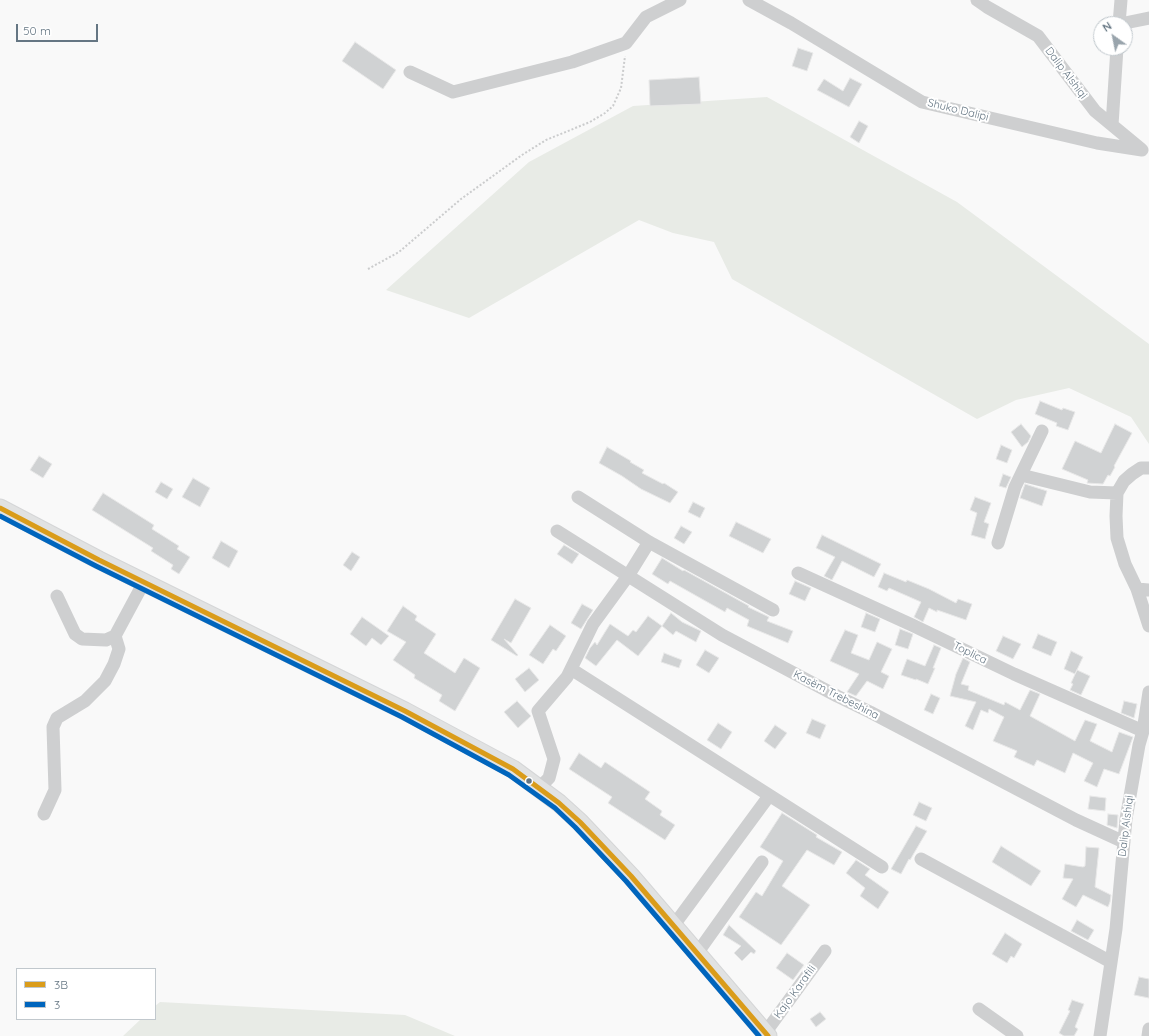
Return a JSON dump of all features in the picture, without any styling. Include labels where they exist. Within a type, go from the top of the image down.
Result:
[{"type":"main road","points":[[0,508],[99,560],[405,712],[513,769],[559,803],[580,822],[631,876],[698,952],[767,1035]]},
{"type":"street","points":[[410,72],[453,92],[572,62],[626,43],[646,17],[680,0]]},
{"type":"street","name":"Shuko Dalipi","points":[[750,0],[922,102],[1146,153]]},
{"type":"street","name":"Dalip Alshiqi","points":[[977,0],[1038,36],[1095,111],[1146,153]]},
{"type":"street","points":[[1120,16],[1121,0]]},
{"type":"street","points":[[1133,21],[1149,18]]},
{"type":"street","points":[[1112,125],[1116,56]]},
{"type":"street","points":[[998,543],[1015,487],[1042,431]]},
{"type":"street","points":[[1149,468],[1142,468],[1132,474],[1124,482],[1117,493],[1116,516],[1117,538],[1125,564],[1143,589],[1149,626]]},
{"type":"street","points":[[1021,475],[1090,492],[1117,493]]},
{"type":"street","points":[[578,497],[649,542],[773,610]]},
{"type":"street","name":"Kasëm Trebeshina","points":[[557,531],[740,645],[1076,820],[1124,842]]},
{"type":"street","points":[[541,789],[549,778],[554,759],[538,712],[563,683],[593,624],[628,576],[649,542]]},
{"type":"street","name":"Toplica","points":[[798,573],[1014,674],[1143,731]]},
{"type":"street","points":[[56,596],[75,634],[82,639],[106,640],[115,636],[144,582]]},
{"type":"street","points":[[44,814],[55,790],[53,727],[57,718],[85,701],[105,681],[114,664],[118,649],[115,636]]},
{"type":"street","points":[[571,668],[882,867]]},
{"type":"street","name":"Dalip Alshiqi","points":[[1100,1036],[1118,910],[1126,819],[1149,692]]},
{"type":"street","points":[[674,925],[769,796]]},
{"type":"street","points":[[921,859],[1111,962]]},
{"type":"street","points":[[698,952],[762,862]]},
{"type":"street","name":"Kajo Karafili","points":[[767,1035],[825,950]]},
{"type":"street","points":[[979,1009],[1017,1036]]},
{"type":"street","points":[[1148,1036],[1149,1029]]},
{"type":"path","points":[[368,269],[399,252],[461,199],[522,155],[546,140],[590,122],[605,114],[613,106],[621,88],[626,43]]},
{"type":"shaded area","points":[[767,97],[957,202],[1149,344],[1149,444],[1131,417],[1069,388],[1016,400],[977,419],[732,279],[714,242],[673,233],[639,220],[469,318],[386,290],[529,162],[633,106]]},
{"type":"shaded area","points":[[160,1002],[405,1015],[455,1036],[123,1036],[140,1020],[156,1020],[156,1005]]},
{"type":"building","points":[[355,42],[396,70],[383,89],[342,61]]},
{"type":"building","points":[[798,48],[813,53],[807,71],[792,66]]},
{"type":"building","points":[[699,77],[701,104],[650,106],[649,80]]},
{"type":"building","points":[[850,78],[862,84],[849,107],[817,90],[824,79],[843,91]]},
{"type":"building","points":[[859,121],[868,126],[859,143],[850,137]]},
{"type":"building","points":[[1040,401],[1062,410],[1063,408],[1075,412],[1068,430],[1056,426],[1057,423],[1035,414]]},
{"type":"building","points":[[1021,424],[1031,436],[1028,442],[1022,447],[1011,432]]},
{"type":"building","points":[[1115,424],[1132,433],[1110,476],[1108,475],[1103,484],[1087,483],[1088,480],[1062,469],[1075,441],[1101,453]]},
{"type":"building","points":[[1001,445],[1012,450],[1007,463],[996,459]]},
{"type":"building","points":[[607,447],[644,470],[642,473],[663,484],[664,483],[678,492],[670,503],[641,489],[599,463]]},
{"type":"building","points":[[39,456],[52,464],[43,478],[30,470]]},
{"type":"building","points":[[1003,474],[1011,477],[1006,488],[999,486]]},
{"type":"building","points":[[193,478],[210,488],[200,507],[182,497]]},
{"type":"building","points":[[161,482],[173,489],[167,499],[155,492]]},
{"type":"building","points":[[1025,484],[1047,491],[1042,506],[1020,498]]},
{"type":"building","points":[[103,493],[154,525],[152,529],[179,546],[177,549],[190,557],[179,574],[171,569],[173,565],[151,551],[153,548],[92,510]]},
{"type":"building","points":[[975,497],[991,503],[984,522],[989,524],[985,539],[971,535],[977,513],[970,510]]},
{"type":"building","points":[[693,502],[705,508],[700,518],[688,512]]},
{"type":"building","points":[[736,522],[771,539],[763,553],[729,536]]},
{"type":"building","points":[[681,526],[692,532],[684,544],[674,538]]},
{"type":"building","points":[[822,535],[881,564],[874,577],[842,561],[832,580],[824,576],[835,557],[816,548]]},
{"type":"building","points":[[221,541],[238,551],[229,568],[212,558]]},
{"type":"building","points":[[564,545],[579,554],[572,564],[557,554]]},
{"type":"building","points":[[352,552],[360,557],[351,571],[343,565]]},
{"type":"building","points":[[662,558],[683,571],[684,570],[749,606],[748,607],[769,617],[767,621],[793,631],[788,643],[747,626],[749,620],[727,608],[725,612],[670,581],[668,584],[652,574]]},
{"type":"building","points":[[884,573],[929,589],[956,603],[958,599],[972,604],[966,620],[937,610],[937,612],[929,608],[923,622],[914,617],[921,602],[889,588],[887,591],[878,587]]},
{"type":"building","points":[[795,581],[811,588],[805,601],[789,594]]},
{"type":"building","points":[[515,599],[531,608],[511,643],[504,639],[518,655],[517,656],[491,640]]},
{"type":"building","points":[[582,604],[593,610],[581,629],[571,623]]},
{"type":"building","points":[[403,606],[417,616],[415,620],[436,634],[424,653],[455,673],[464,658],[480,668],[455,711],[439,701],[442,695],[414,678],[415,675],[393,660],[406,642],[387,631]]},
{"type":"building","points":[[671,613],[682,622],[701,631],[696,642],[676,631],[673,635],[662,626]]},
{"type":"building","points":[[866,613],[880,619],[875,632],[861,627]]},
{"type":"building","points":[[648,616],[662,626],[638,656],[617,640],[596,666],[585,658],[595,642],[597,645],[610,624],[628,636],[633,630],[636,632]]},
{"type":"building","points":[[362,617],[389,636],[381,645],[372,638],[366,646],[350,634]]},
{"type":"building","points":[[550,625],[566,636],[556,651],[553,649],[543,664],[529,655]]},
{"type":"building","points":[[900,629],[913,634],[908,649],[895,645]]},
{"type":"building","points":[[845,630],[858,635],[851,653],[869,660],[877,642],[892,649],[881,672],[889,676],[883,689],[867,681],[856,696],[847,692],[859,674],[830,661]]},
{"type":"building","points":[[1038,634],[1057,642],[1051,656],[1032,648]]},
{"type":"building","points":[[1003,636],[1021,644],[1013,659],[996,651]]},
{"type":"building","points":[[934,645],[941,648],[928,684],[901,675],[907,659],[925,666]]},
{"type":"building","points":[[705,650],[719,658],[709,673],[696,665]]},
{"type":"building","points":[[1071,651],[1083,657],[1075,674],[1064,669]]},
{"type":"building","points":[[664,653],[682,660],[679,668],[661,662]]},
{"type":"building","points":[[963,658],[970,662],[961,684],[969,686],[968,690],[1004,705],[1005,702],[1020,710],[1030,690],[1040,694],[1030,716],[1075,741],[1085,720],[1097,724],[1090,741],[1112,752],[1119,732],[1133,737],[1119,774],[1104,769],[1097,787],[1084,781],[1093,763],[1073,753],[1065,773],[1037,760],[1034,766],[1014,757],[1017,751],[993,741],[1004,717],[989,709],[988,713],[981,710],[973,730],[965,726],[976,702],[950,696],[956,674]]},
{"type":"building","points":[[529,668],[539,680],[525,692],[515,679]]},
{"type":"building","points":[[1077,670],[1090,676],[1081,695],[1070,690],[1073,684],[1071,683]]},
{"type":"building","points":[[931,694],[940,698],[933,714],[924,710]]},
{"type":"building","points":[[517,701],[531,716],[518,728],[504,712]]},
{"type":"building","points":[[1124,701],[1137,704],[1134,718],[1121,713]]},
{"type":"building","points":[[812,719],[826,725],[820,739],[806,733]]},
{"type":"building","points":[[718,723],[732,732],[721,749],[707,740]]},
{"type":"building","points":[[775,725],[787,733],[775,749],[764,741]]},
{"type":"building","points":[[579,753],[601,768],[605,762],[650,792],[645,799],[662,811],[660,815],[675,825],[665,840],[608,803],[612,797],[569,769]]},
{"type":"building","points":[[1090,796],[1106,798],[1105,811],[1088,809]]},
{"type":"building","points":[[919,802],[932,808],[926,821],[913,815]]},
{"type":"building","points":[[782,813],[817,835],[816,837],[842,852],[834,865],[807,850],[782,886],[810,905],[781,945],[739,917],[756,892],[762,896],[783,861],[760,847]]},
{"type":"building","points":[[1108,814],[1118,815],[1117,828],[1107,825]]},
{"type":"building","points":[[916,826],[927,831],[901,874],[891,869]]},
{"type":"building","points":[[1001,846],[1041,871],[1031,886],[992,862]]},
{"type":"building","points":[[1086,847],[1099,848],[1095,887],[1111,895],[1108,907],[1083,895],[1076,907],[1062,899],[1073,879],[1063,878],[1065,864],[1085,866]]},
{"type":"building","points":[[856,860],[870,869],[865,875],[889,892],[878,909],[860,896],[865,888],[846,873]]},
{"type":"building","points":[[1077,920],[1094,930],[1088,940],[1071,931]]},
{"type":"building","points":[[729,925],[756,951],[754,954],[751,952],[742,961],[734,953],[741,946],[723,935]]},
{"type":"building","points":[[1005,933],[1022,944],[1014,958],[1011,956],[1007,963],[992,954]]},
{"type":"building","points":[[787,953],[804,965],[793,980],[776,968]]},
{"type":"building","points":[[1139,977],[1149,979],[1149,998],[1134,995]]},
{"type":"building","points":[[1072,1000],[1084,1004],[1075,1027],[1078,1029],[1074,1036],[1064,1036],[1059,1033],[1070,1011],[1068,1010]]},
{"type":"building","points":[[820,1012],[826,1019],[816,1027],[810,1019]]},
{"type":"transit line","name":"3B","points":[[0,508],[99,560],[405,711],[513,769],[559,803],[580,822],[631,876],[768,1036]]},
{"type":"transit line","name":"3","points":[[0,516],[96,566],[402,717],[509,775],[555,808],[575,827],[626,881],[759,1036]]}]
